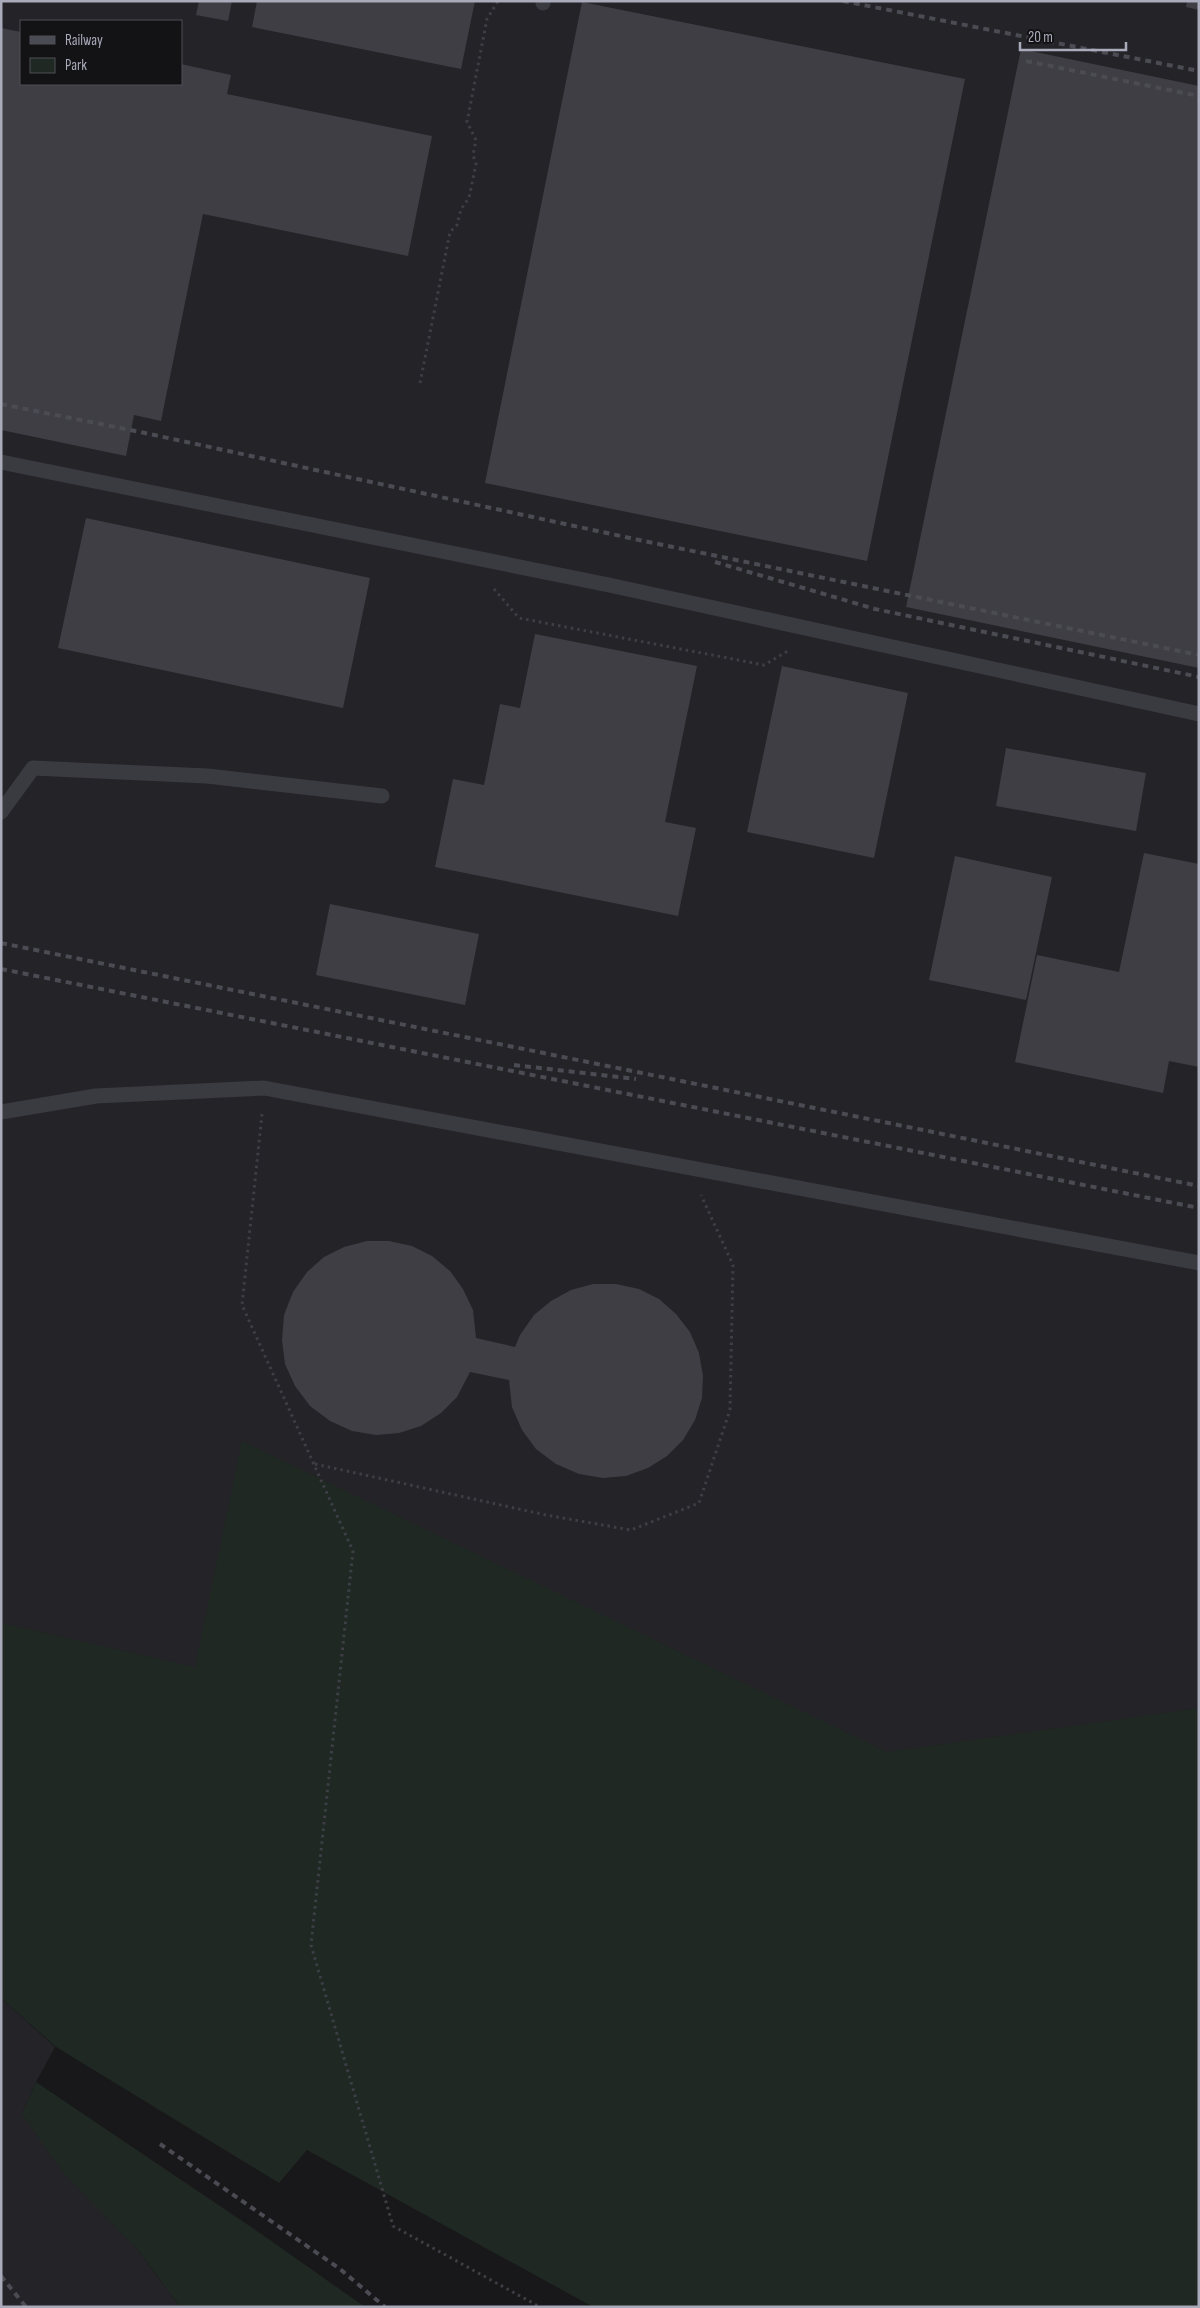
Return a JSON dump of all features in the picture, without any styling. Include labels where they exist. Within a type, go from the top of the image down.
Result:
[{"type":"lane","points":[[1,462],[609,586],[1199,714]]},
{"type":"lane","points":[[1,812],[33,768],[207,776],[382,796]]},
{"type":"lane","points":[[1,1112],[96,1096],[264,1088],[1199,1263]]},
{"type":"path","points":[[420,383],[450,232],[457,225],[461,209],[469,198],[476,164],[473,154],[476,140],[467,122],[487,19],[498,1]]},
{"type":"path","points":[[491,585],[519,618],[764,665],[789,651]]},
{"type":"path","points":[[264,1088],[242,1305],[353,1551],[310,1945],[393,2226],[540,2307]]},
{"type":"path","points":[[314,1464],[546,1516],[631,1530],[700,1502],[730,1410],[733,1264],[689,1167]]},
{"type":"shaded area","points":[[1,1],[1199,1],[1199,1904],[1,1625]]},
{"type":"shaded area","points":[[1,1998],[55,2047],[36,2082],[22,2114],[138,2250],[180,2307],[1,2307]]},
{"type":"green space","points":[[242,1441],[887,1752],[1199,1708],[1199,2307],[593,2307],[307,2150],[279,2183],[56,2047],[1,1998],[1,1623],[195,1667]]},
{"type":"green space","points":[[36,2082],[260,2233],[365,2307],[180,2307],[138,2250],[63,2173],[22,2114]]},
{"type":"building","points":[[199,1],[232,1],[228,21],[196,15]]},
{"type":"building","points":[[257,1],[475,1],[461,69],[252,27]]},
{"type":"building","points":[[1187,1],[1199,1],[1199,10],[1186,7]]},
{"type":"building","points":[[582,2],[965,79],[867,561],[485,483]]},
{"type":"building","points":[[1,28],[20,32],[20,85],[182,85],[182,64],[231,75],[227,94],[432,136],[408,256],[203,214],[161,421],[134,415],[126,456],[1,430]]},
{"type":"building","points":[[1021,49],[1199,86],[1199,668],[906,607]]},
{"type":"building","points":[[86,518],[370,578],[343,708],[58,648]]},
{"type":"building","points":[[535,634],[697,666],[665,822],[696,828],[678,916],[435,867],[453,779],[484,785],[500,704],[520,708]]},
{"type":"building","points":[[782,666],[908,693],[874,858],[747,832]]},
{"type":"building","points":[[1006,748],[1146,773],[1136,831],[996,806]]},
{"type":"building","points":[[1144,853],[1199,864],[1199,1067],[1169,1061],[1163,1093],[1015,1062],[1037,955],[1119,972]]},
{"type":"building","points":[[955,856],[1052,877],[1026,1000],[929,980]]},
{"type":"building","points":[[330,904],[479,934],[465,1005],[316,975]]},
{"type":"building","points":[[367,1241],[389,1241],[412,1246],[432,1256],[450,1271],[463,1289],[473,1310],[476,1338],[515,1347],[520,1335],[534,1315],[551,1301],[571,1290],[593,1284],[616,1284],[639,1289],[659,1299],[676,1314],[690,1332],[699,1353],[703,1376],[702,1398],[695,1420],[683,1440],[667,1456],[648,1468],[626,1476],[603,1478],[579,1474],[556,1464],[536,1449],[522,1430],[512,1407],[509,1380],[470,1372],[457,1397],[441,1413],[421,1426],[399,1433],[376,1435],[352,1431],[330,1421],[310,1406],[295,1386],[285,1364],[282,1340],[284,1315],[293,1292],[307,1272],[324,1257],[344,1247]]},
{"type":"railway","points":[[843,1],[1199,71]]},
{"type":"railway","points":[[1026,61],[1199,96]]},
{"type":"railway","points":[[1,404],[145,433],[639,540],[1199,655]]},
{"type":"railway","points":[[715,562],[875,609],[1199,677]]},
{"type":"railway","points":[[1,943],[1199,1186]]},
{"type":"railway","points":[[1,969],[1199,1208]]},
{"type":"railway","points":[[514,1065],[636,1079]]},
{"type":"railway","points":[[160,2144],[340,2269],[385,2307]]},
{"type":"railway","points":[[1,2276],[26,2307]]}]
